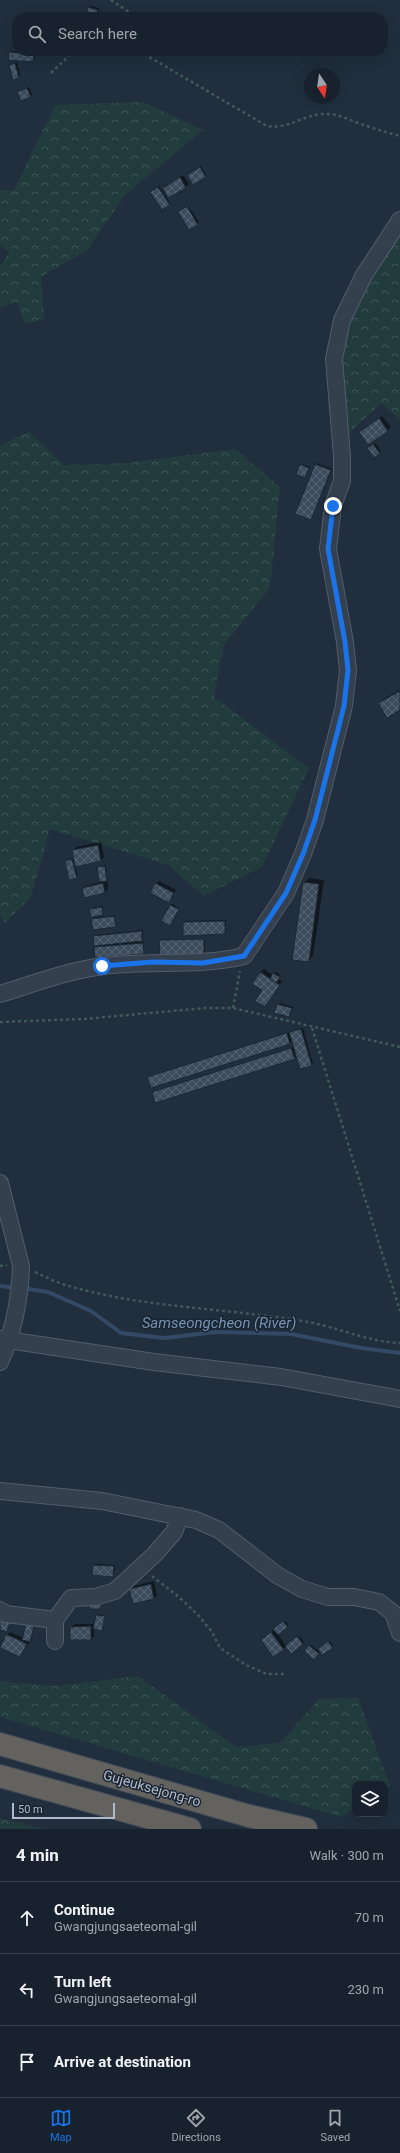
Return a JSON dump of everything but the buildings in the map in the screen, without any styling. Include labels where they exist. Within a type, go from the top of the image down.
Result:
[{"type":"highway","name":"Gujeuksejong-ro","points":[[0,1744],[249,1816],[306,1829]]},
{"type":"highway","name":"Gujeuksejong-ro","points":[[0,1776],[190,1829]]},
{"type":"street","points":[[0,994],[51,978],[102,966],[153,962],[203,963],[244,956],[286,893],[303,854],[317,813],[344,706],[348,670],[345,642],[328,549],[333,506],[342,481],[342,456],[334,360],[342,320],[364,275],[400,220]]},
{"type":"street","points":[[0,1184],[21,1272],[0,1362]]},
{"type":"street","points":[[7,1335],[154,1362],[281,1377],[400,1399]]},
{"type":"street","points":[[0,1491],[102,1501],[196,1520],[219,1530],[277,1575],[302,1589],[328,1597],[354,1597],[379,1602],[393,1612],[400,1633]]},
{"type":"street","points":[[55,1641],[55,1620],[71,1598],[95,1597],[115,1591],[139,1570],[174,1532],[180,1516]]},
{"type":"street","points":[[0,1610],[6,1614],[55,1620]]},
{"type":"path","points":[[111,0],[129,12]]},
{"type":"path","points":[[51,73],[69,56]]},
{"type":"path","points":[[148,56],[267,126],[278,128],[304,118],[325,113],[342,116],[367,126],[400,136]]},
{"type":"path","points":[[233,1008],[244,956]]},
{"type":"path","points":[[0,1022],[84,1019],[205,1008],[233,1008],[312,1028],[400,1047]]},
{"type":"path","points":[[312,1028],[400,1311]]},
{"type":"path","points":[[21,1272],[68,1286],[104,1294],[177,1306],[303,1321],[351,1334],[400,1343]]},
{"type":"path","points":[[139,1570],[154,1577],[179,1597],[212,1632],[220,1648],[246,1664],[267,1674],[284,1674]]},
{"type":"green space","points":[[143,102],[203,130],[125,195],[87,250],[41,277],[44,319],[25,324],[17,302],[0,308],[0,266],[9,253],[0,245],[0,190],[14,190],[55,105]]},
{"type":"green space","points":[[400,235],[400,420],[381,403],[348,434],[343,390],[342,364],[348,331],[362,296],[381,263]]},
{"type":"green space","points":[[29,432],[64,465],[126,463],[235,449],[280,487],[270,588],[224,645],[214,697],[309,768],[262,867],[204,896],[168,865],[50,829],[31,897],[5,923],[0,916],[0,445]]},
{"type":"green space","points":[[138,1676],[236,1747],[280,1743],[319,1699],[358,1698],[390,1786],[388,1787],[388,1781],[352,1781],[352,1810],[341,1817],[0,1717],[0,1679],[2,1681],[56,1686]]},
{"type":"green space","points":[[0,1818],[43,1829],[0,1829]]},
{"type":"waterway","name":"Samseongcheon (River)","points":[[0,1286],[16,1288]]},
{"type":"waterway","name":"Samseongcheon (River)","points":[[22,1288],[48,1292],[91,1311],[121,1333],[164,1338],[216,1332],[291,1334],[361,1348],[400,1353]]},
{"type":"route","points":[[102,966],[153,962],[203,963],[223,961],[244,956],[286,893],[303,854],[315,820],[344,706],[348,670],[345,642],[328,549],[333,506]]}]
